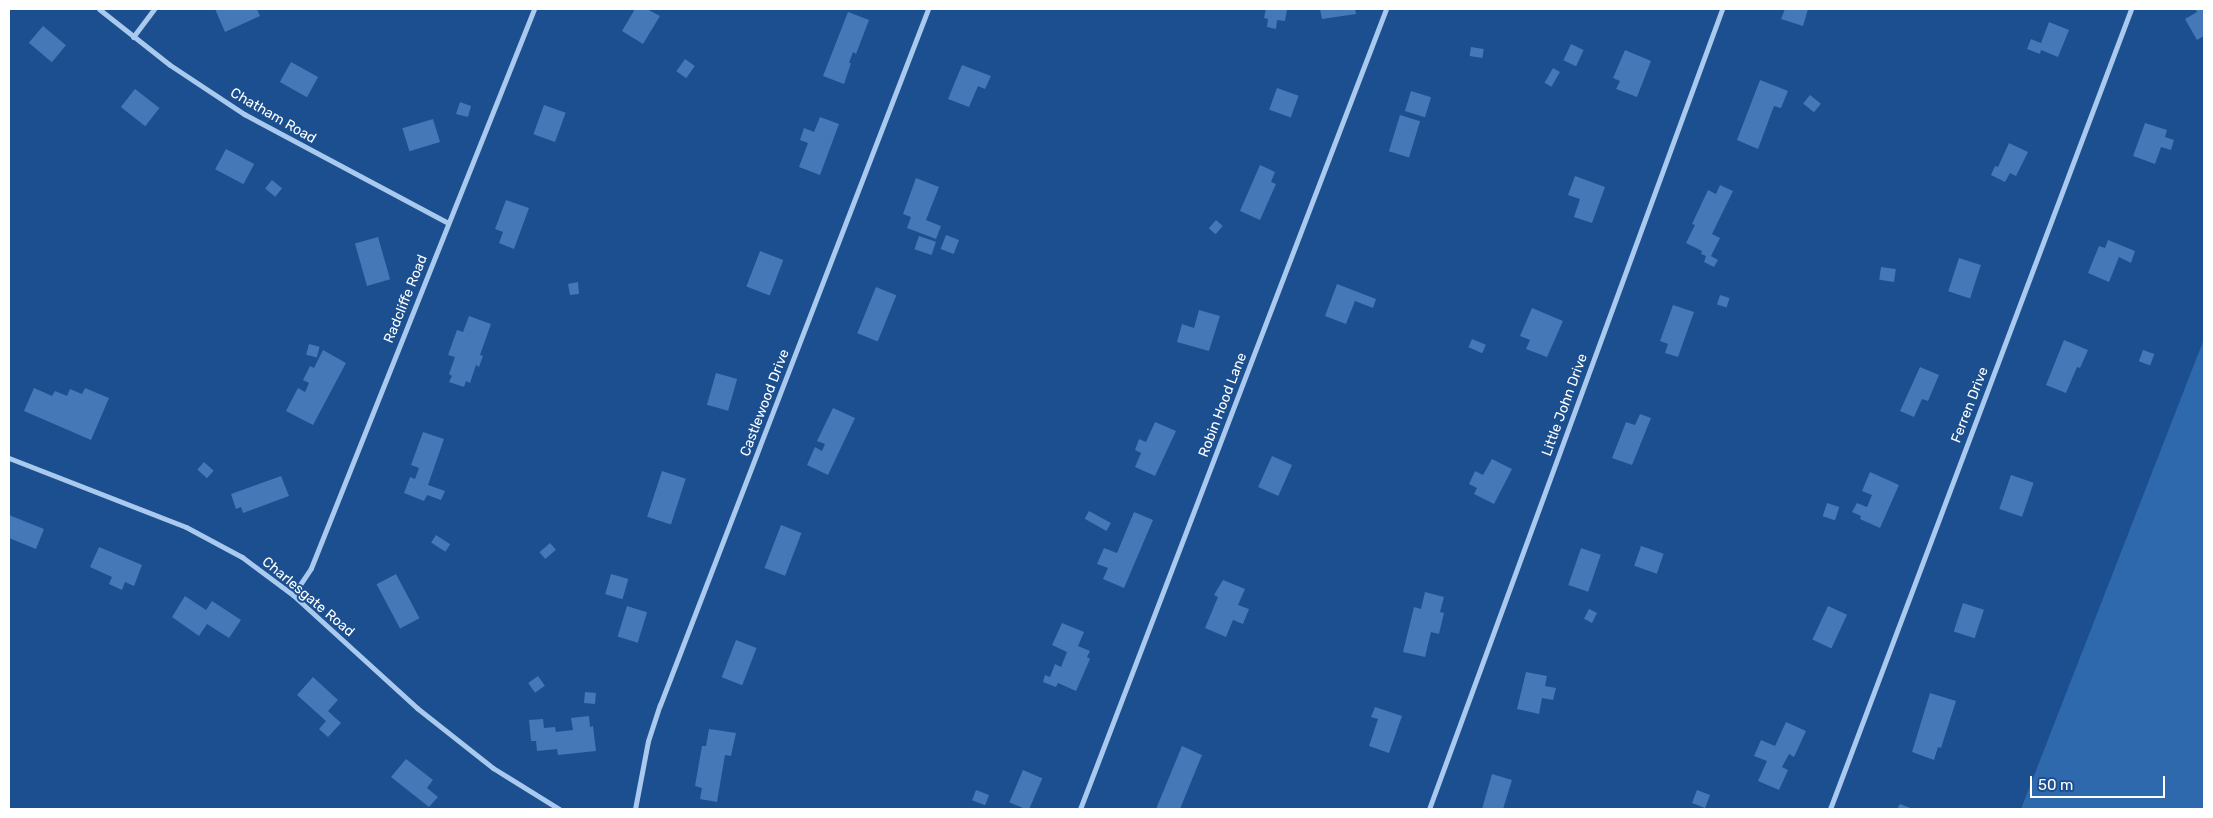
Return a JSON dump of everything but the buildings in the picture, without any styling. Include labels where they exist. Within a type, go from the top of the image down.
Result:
[{"type":"street","name":"Chatham Road","points":[[99,9],[170,65],[244,114],[448,223]]},
{"type":"street","points":[[133,37],[154,9]]},
{"type":"street","name":"Radcliffe Road","points":[[293,595],[311,568],[534,9]]},
{"type":"street","name":"Castlewood Drive","points":[[635,809],[648,741],[660,705],[928,9]]},
{"type":"street","name":"Robin Hood Lane","points":[[1080,809],[1386,9]]},
{"type":"street","name":"Little John Drive","points":[[1429,809],[1722,9]]},
{"type":"street","name":"Ferren Drive","points":[[1830,809],[2131,9]]},
{"type":"street","name":"Charlesgate Road","points":[[9,458],[186,527],[242,557],[293,595],[417,708],[493,768],[559,809]]},
{"type":"shaded area","points":[[2204,339],[2204,809],[2021,809]]}]
